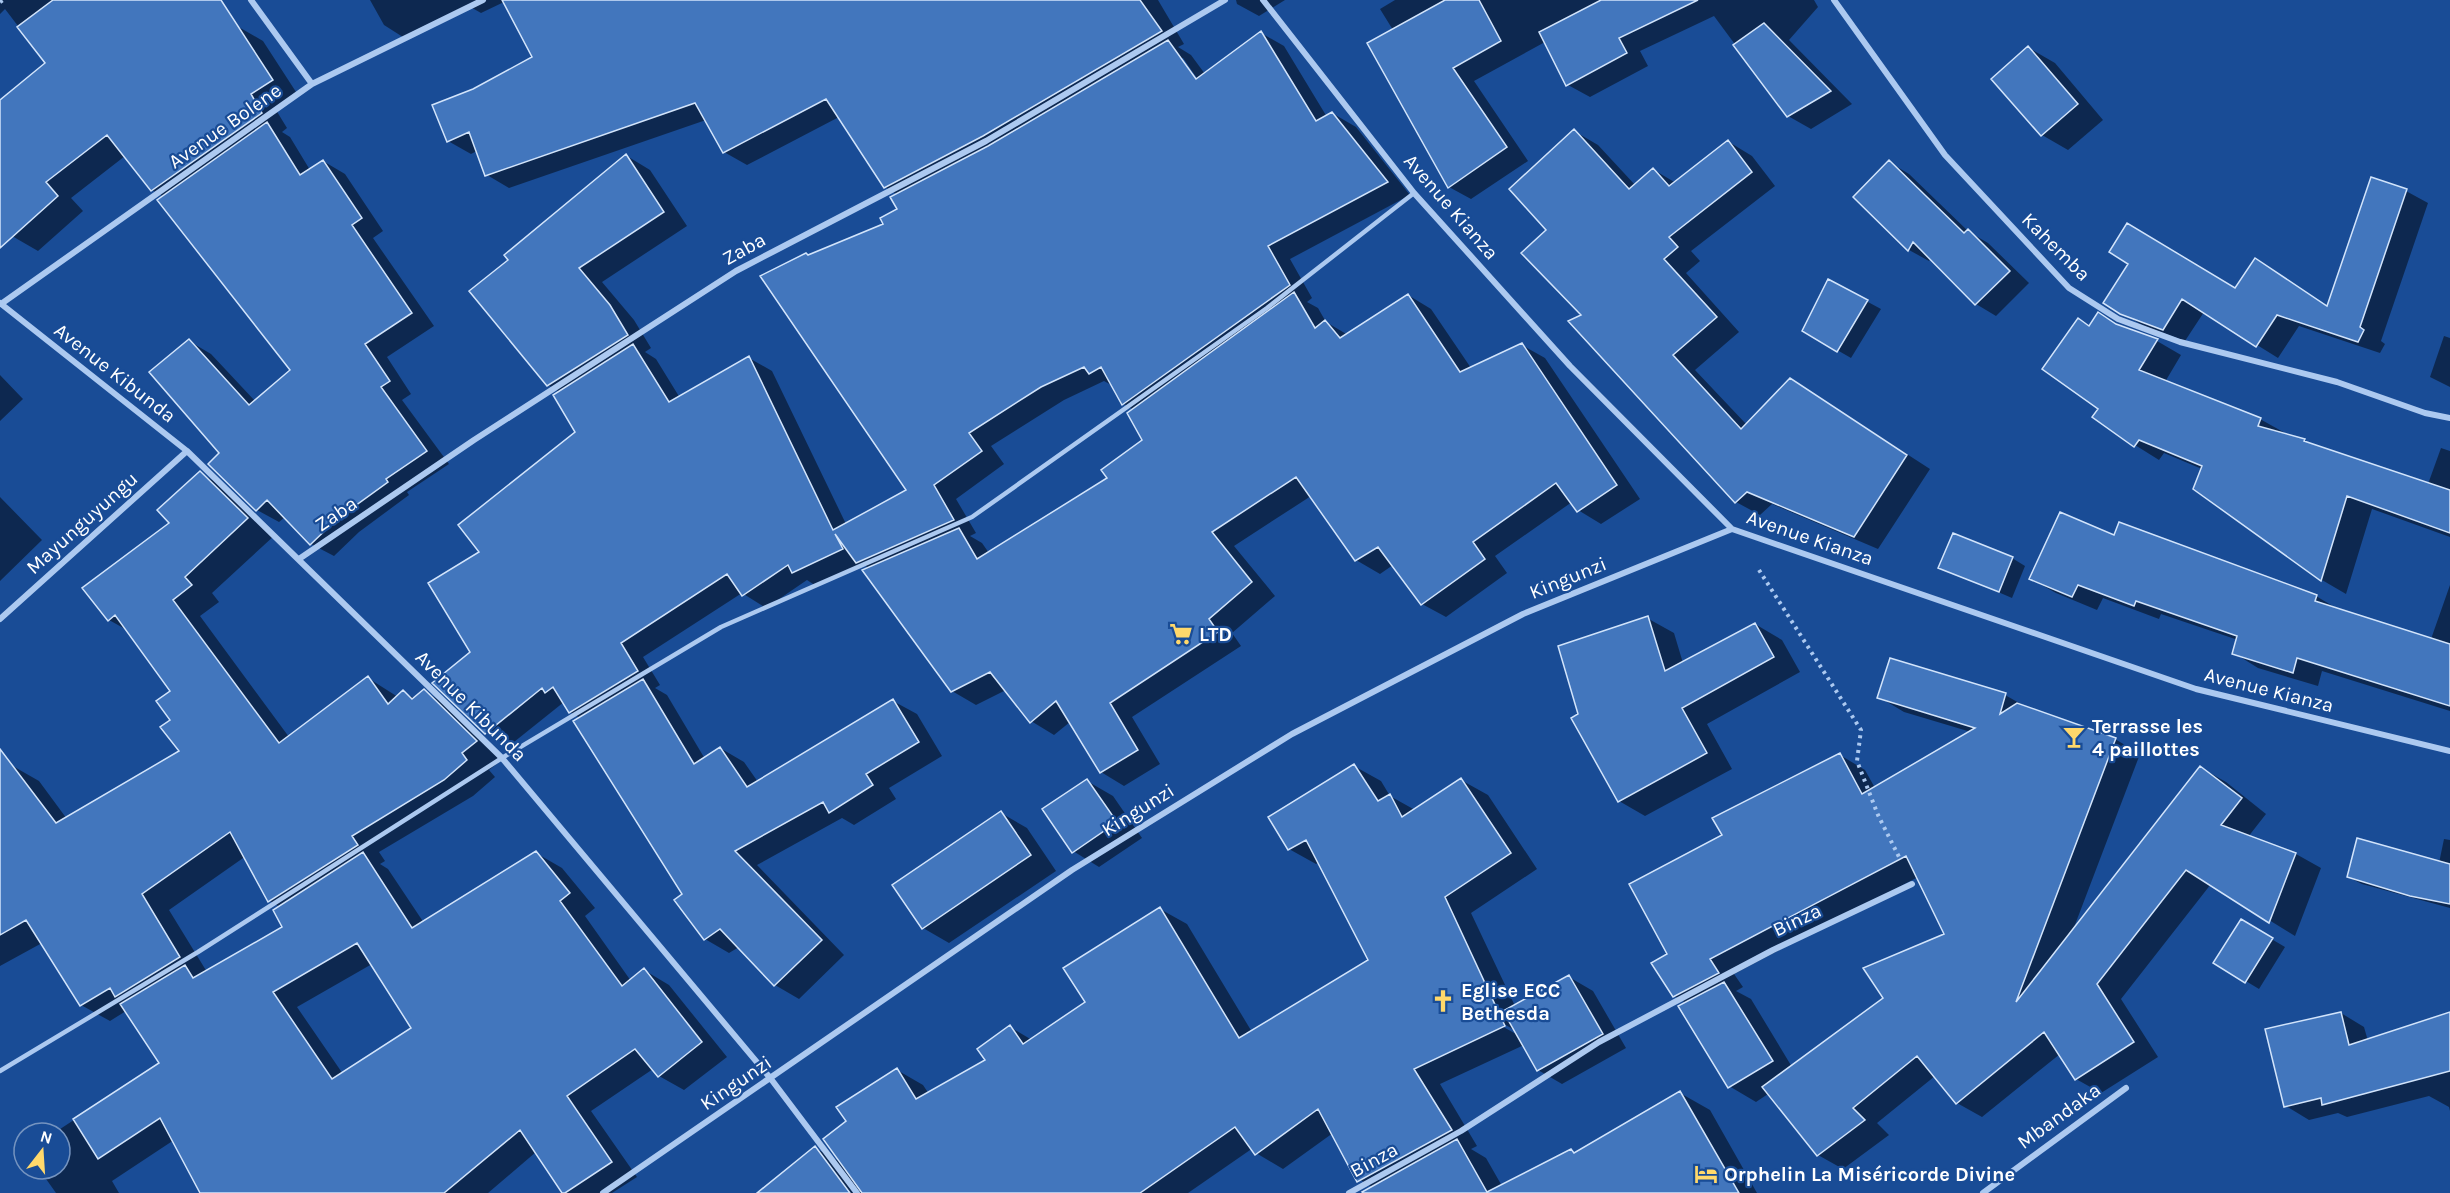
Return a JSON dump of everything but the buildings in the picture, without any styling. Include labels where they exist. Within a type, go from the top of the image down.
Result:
[{"type":"street","points":[[251,0],[312,84]]},
{"type":"street","name":"Avenue Bolene","points":[[0,304],[312,84],[483,0]]},
{"type":"street","name":"Zaba","points":[[299,559],[474,440],[736,271],[986,141],[1225,0]]},
{"type":"street","name":"Avenue Kianza","points":[[1263,0],[1414,193],[1570,366],[1732,529],[2196,689],[2450,752]]},
{"type":"street","name":"Kahemba","points":[[1834,0],[1945,155],[2069,288],[2118,319],[2180,342],[2337,382],[2425,413],[2450,418]]},
{"type":"street","name":"Avenue Kibunda","points":[[0,304],[187,451],[502,758],[771,1079],[857,1193]]},
{"type":"street","name":"Mayunguyungu","points":[[0,620],[187,451]]},
{"type":"street","name":"Kingunzi","points":[[603,1193],[1072,870],[1292,734],[1523,614],[1732,529]]},
{"type":"street","name":"Binza","points":[[1349,1193],[1461,1131],[1599,1042],[1773,950],[1912,884]]},
{"type":"street","name":"Mbandaka","points":[[1983,1193],[2126,1088]]},
{"type":"lane","points":[[0,1071],[198,952],[502,758],[721,627],[972,517],[1267,308],[1414,193]]},
{"type":"path","points":[[1732,529],[1861,730],[1857,761],[1878,815],[1912,884]]},
{"type":"place","name":"LTD","points":[[1181,634]]},
{"type":"place","name":"Terrasse les 4 paillottes","points":[[2074,737]]},
{"type":"place","name":"Eglise ECC Bethesda","points":[[1443,1001]]},
{"type":"place","name":"Orphelin La Miséricorde Divine","points":[[1706,1174]]}]
